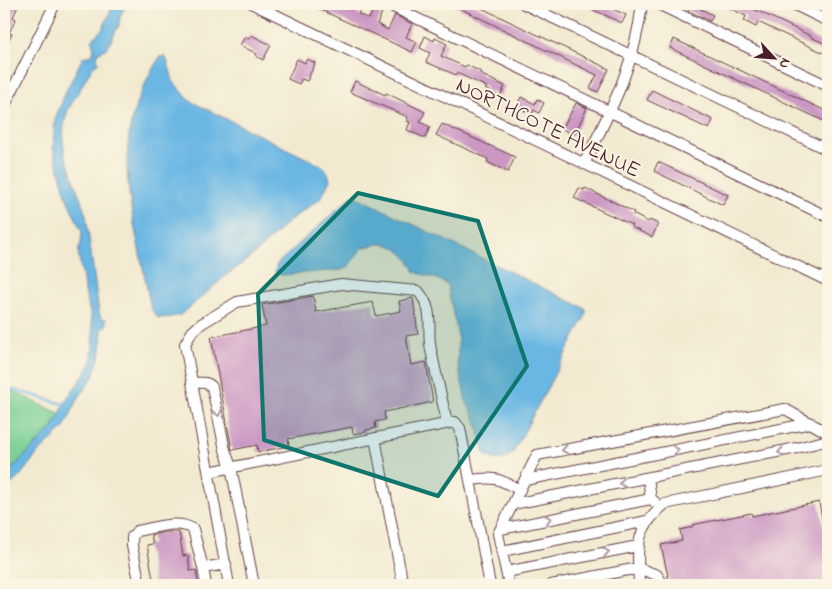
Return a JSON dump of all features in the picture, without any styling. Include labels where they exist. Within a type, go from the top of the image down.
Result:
[{"type":"street","points":[[4,107],[55,4]]},
{"type":"street","name":"NORTHCOTE AVENUE","points":[[253,4],[828,281]]},
{"type":"street","points":[[387,4],[828,217]]},
{"type":"street","points":[[524,4],[828,150]]},
{"type":"street","points":[[584,164],[619,93],[632,56],[642,4]]},
{"type":"street","points":[[658,4],[828,86]]},
{"type":"street","points":[[793,4],[828,21]]},
{"type":"street","points":[[229,585],[185,344],[192,332],[201,324],[238,302],[341,284],[418,291],[430,313],[430,347],[447,423]]},
{"type":"street","points":[[192,383],[204,382],[212,387],[225,450],[231,467],[254,585]]},
{"type":"street","points":[[509,585],[498,534],[537,455],[785,409],[828,433]]},
{"type":"street","points":[[209,472],[455,422],[460,428],[490,585]]},
{"type":"street","points":[[525,480],[811,424]]},
{"type":"street","points":[[375,438],[403,585]]},
{"type":"street","points":[[513,504],[797,448],[828,440]]},
{"type":"street","points":[[639,585],[638,546],[642,529],[664,504],[828,470]]},
{"type":"street","points":[[471,480],[491,478],[505,482],[520,490]]},
{"type":"street","points":[[648,478],[651,499],[660,508]]},
{"type":"street","points":[[500,529],[651,499]]},
{"type":"street","points":[[502,551],[647,522]]},
{"type":"street","points":[[140,585],[132,537],[137,531],[181,524],[193,529],[206,585]]},
{"type":"street","points":[[506,572],[638,546]]},
{"type":"street","points":[[203,568],[226,564]]},
{"type":"street","points":[[551,585],[638,568],[657,575],[663,584]]},
{"type":"highlighted area","points":[[358,193],[478,221],[527,366],[438,496],[264,440],[258,294]]},
{"type":"green space","points":[[4,387],[61,414],[53,428],[4,476]]},
{"type":"water","points":[[114,4],[126,4],[120,17],[119,25],[107,48],[99,52],[97,57],[98,63],[93,66],[68,110],[64,124],[63,142],[65,154],[86,215],[99,313],[101,318],[106,319],[106,326],[102,327],[101,351],[93,377],[78,399],[64,428],[38,453],[20,476],[4,491],[4,476],[53,428],[68,397],[92,361],[93,334],[91,316],[78,252],[82,232],[67,199],[53,148],[55,120],[63,97],[83,57],[92,55],[94,50],[92,40],[103,28]]},
{"type":"water","points":[[165,56],[173,81],[190,101],[324,167],[330,180],[321,198],[289,221],[258,251],[188,309],[180,315],[158,318],[151,309],[137,239],[128,186],[127,159],[129,133],[136,107],[155,65],[160,57]]},
{"type":"water","points":[[352,196],[586,309],[586,315],[514,451],[508,457],[497,459],[485,455],[476,420],[466,401],[458,365],[458,336],[447,284],[415,272],[411,263],[404,255],[386,244],[362,248],[348,267],[342,270],[281,275],[275,272],[277,264]]},
{"type":"building","points":[[7,4],[19,4],[13,17],[16,19],[9,33],[12,34],[8,41],[5,40],[4,43],[4,11]]},
{"type":"building","points":[[308,4],[338,4],[351,9],[353,4],[363,4],[358,14],[369,19],[376,4],[380,4],[383,10],[377,24],[388,30],[395,15],[412,24],[406,37],[417,42],[412,52]]},
{"type":"building","points":[[451,4],[473,4],[609,69],[598,92],[590,88],[597,75]]},
{"type":"building","points":[[581,4],[601,4],[626,15],[622,23]]},
{"type":"building","points":[[691,4],[701,4],[699,8],[713,15],[710,21],[688,11]]},
{"type":"building","points":[[721,4],[743,4],[811,36],[828,45],[828,55],[758,22],[756,27],[744,21],[746,16]]},
{"type":"building","points":[[251,35],[271,45],[263,60],[256,56],[257,54],[240,45],[245,37],[249,39]]},
{"type":"building","points":[[425,36],[434,41],[435,38],[447,44],[441,56],[465,67],[467,65],[481,72],[480,74],[505,86],[500,96],[485,89],[487,87],[457,73],[456,75],[426,62],[430,53],[420,48]]},
{"type":"building","points":[[674,39],[828,112],[828,123],[670,48]]},
{"type":"building","points":[[297,59],[305,63],[307,59],[315,63],[307,81],[302,79],[299,84],[288,79]]},
{"type":"building","points":[[355,81],[385,95],[386,93],[425,112],[420,122],[430,127],[425,138],[407,130],[410,122],[407,121],[408,117],[350,92]]},
{"type":"building","points":[[652,90],[713,120],[709,129],[647,100]]},
{"type":"building","points":[[521,97],[535,104],[537,99],[544,103],[539,113],[534,110],[532,114],[516,107]]},
{"type":"building","points":[[576,103],[587,108],[574,135],[562,129]]},
{"type":"building","points":[[442,124],[515,157],[508,172],[487,162],[488,159],[436,135]]},
{"type":"building","points":[[658,162],[728,195],[723,205],[654,171]]},
{"type":"building","points":[[579,188],[584,190],[585,188],[634,212],[633,214],[648,222],[650,220],[658,224],[652,237],[631,227],[632,225],[574,198]]},
{"type":"building","points":[[313,296],[316,312],[373,302],[376,316],[401,311],[399,301],[413,298],[418,334],[406,336],[411,365],[426,362],[433,402],[384,412],[385,420],[375,422],[376,428],[366,430],[366,432],[353,434],[352,427],[288,439],[289,446],[258,452],[257,445],[232,450],[211,337],[266,326],[262,305]]},
{"type":"building","points":[[819,502],[828,550],[828,585],[670,585],[661,545],[682,541],[680,530],[692,527],[692,525],[751,513],[752,516]]},
{"type":"building","points":[[179,532],[183,556],[188,555],[190,571],[196,570],[198,585],[154,585],[147,545],[153,544],[151,535]]},
{"type":"waterway","points":[[4,387],[67,405]]}]
